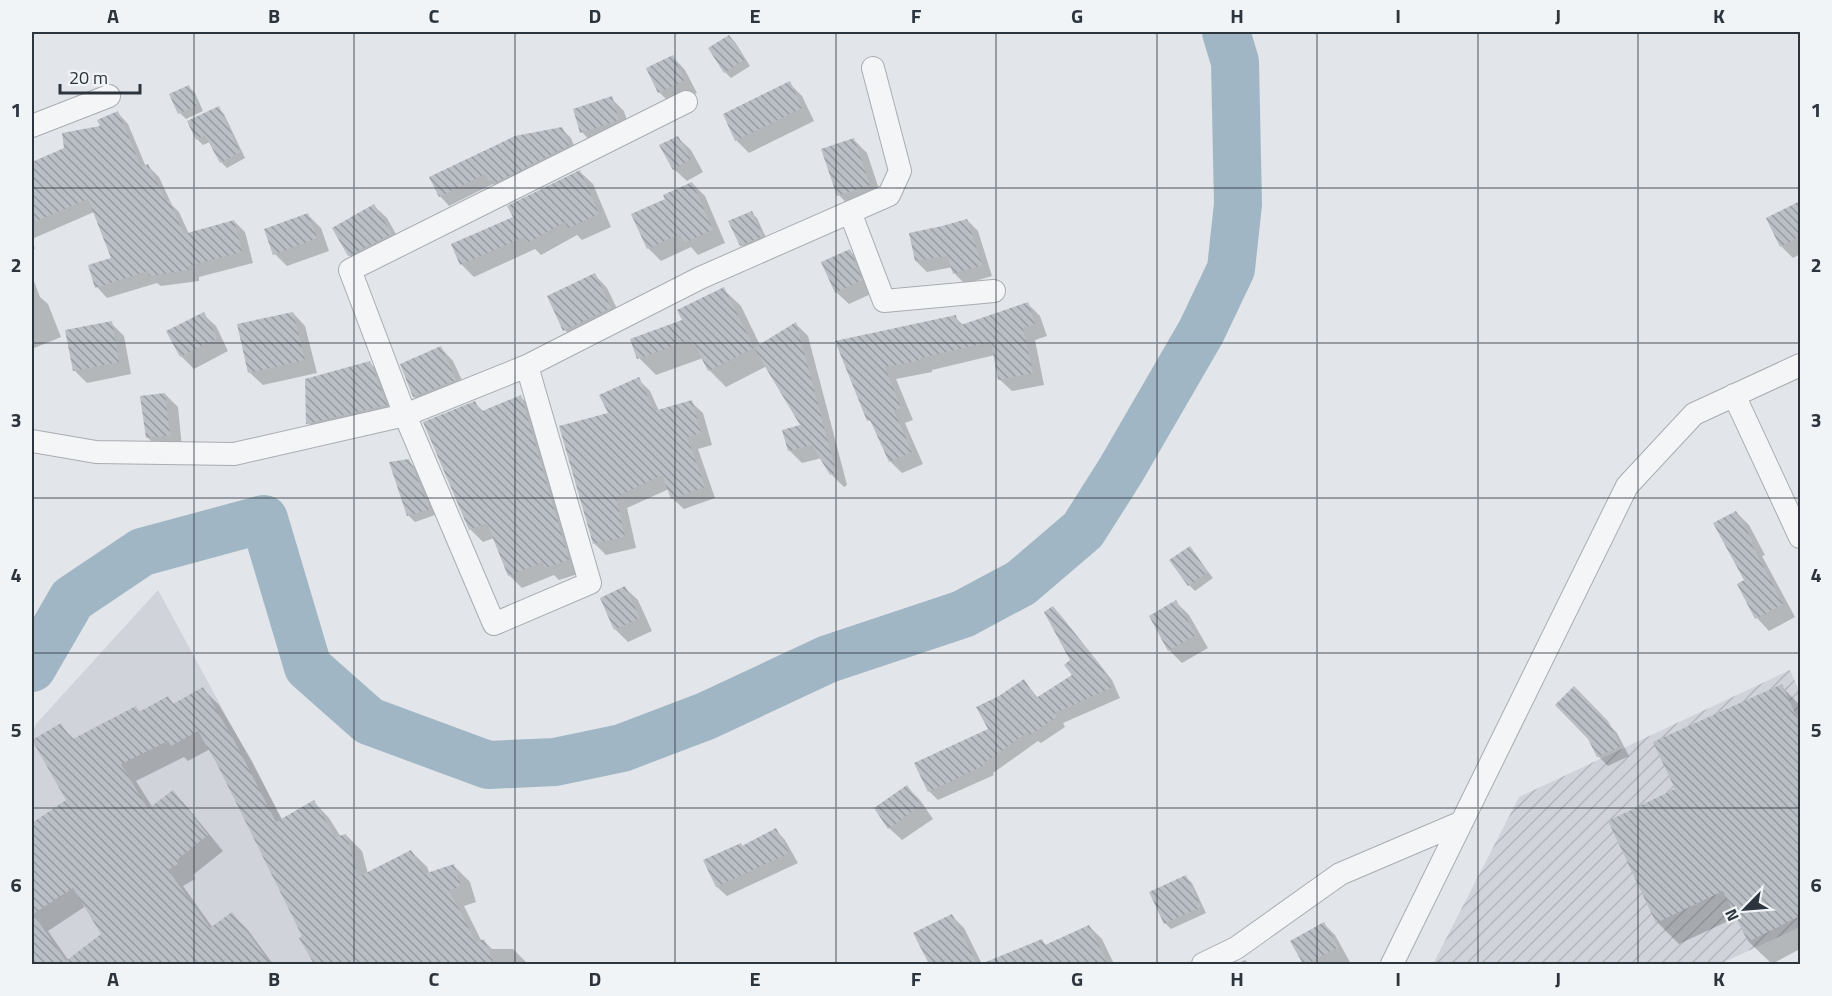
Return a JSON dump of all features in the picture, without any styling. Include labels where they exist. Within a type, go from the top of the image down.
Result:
[{"type":"street","points":[[32,441],[96,452],[234,454],[405,416],[527,366],[700,278],[889,195],[900,171],[873,68]]},
{"type":"street","points":[[32,126],[109,96]]},
{"type":"street","points":[[527,366],[590,583],[494,624],[405,416],[350,270],[686,102]]},
{"type":"street","points":[[850,212],[884,301],[994,291]]},
{"type":"street","points":[[1392,964],[1627,486],[1694,414],[1800,364]]},
{"type":"street","points":[[1734,395],[1800,537]]},
{"type":"street","points":[[1203,964],[1236,948],[1340,874],[1462,822]]},
{"type":"shaded area","points":[[158,590],[361,964],[32,964],[32,734],[36,724]]},
{"type":"shaded area","points":[[1790,670],[1800,693],[1800,927],[1720,964],[1433,964],[1519,797]]},
{"type":"building","points":[[729,35],[745,59],[724,73],[708,48]]},
{"type":"building","points":[[673,55],[685,80],[658,93],[646,68]]},
{"type":"building","points":[[790,81],[802,108],[735,141],[723,114]]},
{"type":"building","points":[[189,85],[198,105],[178,114],[169,94]]},
{"type":"building","points":[[612,96],[619,120],[580,133],[573,109]]},
{"type":"building","points":[[219,106],[240,152],[220,163],[205,135],[196,140],[187,121]]},
{"type":"building","points":[[118,111],[141,167],[148,164],[166,201],[169,200],[184,234],[234,220],[242,252],[188,266],[189,270],[149,276],[148,271],[95,288],[88,265],[111,258],[88,199],[36,221],[32,210],[32,162],[64,148],[62,133],[100,126],[97,120]]},
{"type":"building","points":[[562,127],[570,145],[495,183],[494,180],[489,182],[485,174],[439,197],[429,177],[515,136]]},
{"type":"building","points":[[678,136],[691,159],[673,170],[659,145]]},
{"type":"building","points":[[854,138],[870,185],[837,196],[821,149]]},
{"type":"building","points":[[580,170],[599,214],[568,228],[565,222],[527,243],[524,237],[460,265],[451,244],[513,217],[507,206]]},
{"type":"building","points":[[692,182],[713,230],[684,243],[680,234],[647,249],[631,214],[665,199],[663,195]]},
{"type":"building","points":[[1800,201],[1800,236],[1780,247],[1766,218]]},
{"type":"building","points":[[374,204],[392,234],[348,256],[332,228]]},
{"type":"building","points":[[752,211],[763,236],[740,246],[728,221]]},
{"type":"building","points":[[308,213],[317,238],[273,255],[264,229]]},
{"type":"building","points":[[967,219],[982,265],[953,274],[947,256],[915,261],[909,233]]},
{"type":"building","points":[[850,249],[862,280],[835,293],[821,262]]},
{"type":"building","points":[[595,273],[611,308],[563,331],[547,296]]},
{"type":"building","points":[[724,287],[754,348],[708,371],[692,339],[637,359],[630,339],[682,320],[677,310]]},
{"type":"building","points":[[1028,302],[1035,324],[1023,328],[1033,373],[998,380],[991,342],[885,367],[901,408],[894,411],[912,452],[889,462],[870,420],[867,421],[835,341],[956,315],[958,326]]},
{"type":"building","points":[[204,312],[217,338],[180,357],[166,331]]},
{"type":"building","points":[[293,312],[305,360],[248,373],[237,324]]},
{"type":"building","points":[[112,321],[119,362],[73,371],[65,330]]},
{"type":"building","points":[[796,322],[836,472],[830,475],[812,445],[788,451],[782,430],[800,425],[754,348]]},
{"type":"building","points":[[441,346],[456,380],[413,397],[400,364]]},
{"type":"building","points":[[370,361],[387,405],[306,424],[305,379]]},
{"type":"building","points":[[639,377],[654,411],[692,400],[701,433],[687,437],[705,487],[671,499],[662,475],[616,497],[625,537],[593,544],[559,426],[608,413],[599,395]]},
{"type":"building","points":[[165,393],[170,435],[146,438],[140,396]]},
{"type":"building","points":[[521,395],[569,560],[545,568],[543,562],[508,576],[487,523],[469,530],[423,422],[475,401],[480,412]]},
{"type":"building","points":[[409,459],[430,509],[407,516],[389,462]]},
{"type":"building","points":[[1736,511],[1783,604],[1755,619],[1737,584],[1744,580],[1713,523]]},
{"type":"building","points":[[1190,546],[1208,572],[1188,586],[1169,560]]},
{"type":"building","points":[[625,586],[640,618],[614,630],[600,598]]},
{"type":"building","points":[[1176,600],[1196,635],[1168,651],[1149,616]]},
{"type":"building","points":[[1053,606],[1103,669],[1111,688],[1055,713],[1057,717],[1030,735],[1028,732],[984,763],[985,765],[928,792],[914,763],[988,729],[976,707],[999,696],[1024,679],[1036,698],[1072,675],[1064,665],[1070,660],[1044,612]]},
{"type":"building","points":[[1782,684],[1800,725],[1800,916],[1748,942],[1723,891],[1656,923],[1608,821],[1675,789],[1653,742]]},
{"type":"building","points":[[1574,686],[1608,721],[1621,746],[1597,757],[1588,739],[1555,705]]},
{"type":"building","points":[[203,687],[236,744],[276,822],[314,800],[335,837],[346,834],[358,877],[411,850],[424,874],[454,864],[461,886],[449,890],[476,942],[484,939],[494,964],[314,964],[299,938],[302,936],[218,766],[198,731],[171,746],[168,741],[121,764],[148,809],[173,790],[208,835],[178,859],[180,863],[168,870],[210,928],[232,912],[271,964],[32,964],[32,823],[66,800],[32,740],[61,723],[71,740],[136,706],[139,712],[168,696],[173,704]],"holes":[[[73,888],[101,934],[66,961],[33,914]]]},
{"type":"building","points":[[907,785],[921,805],[888,829],[874,808]]},
{"type":"building","points":[[776,828],[789,853],[716,887],[703,860],[741,843],[742,846]]},
{"type":"building","points":[[1186,875],[1201,907],[1164,924],[1149,892]]},
{"type":"building","points":[[952,914],[977,964],[929,964],[913,933]]},
{"type":"building","points":[[1324,922],[1338,947],[1303,964],[1290,941]]},
{"type":"building","points":[[1089,925],[1108,964],[981,964],[1042,939],[1045,945]]},
{"type":"waterway","points":[[32,668],[72,599],[142,552],[264,519],[308,667],[369,721],[488,765],[555,762],[622,748],[706,716],[828,659],[963,614],[1021,583],[1083,530],[1121,470],[1201,332],[1231,269],[1238,204],[1235,62],[1226,32]]}]
